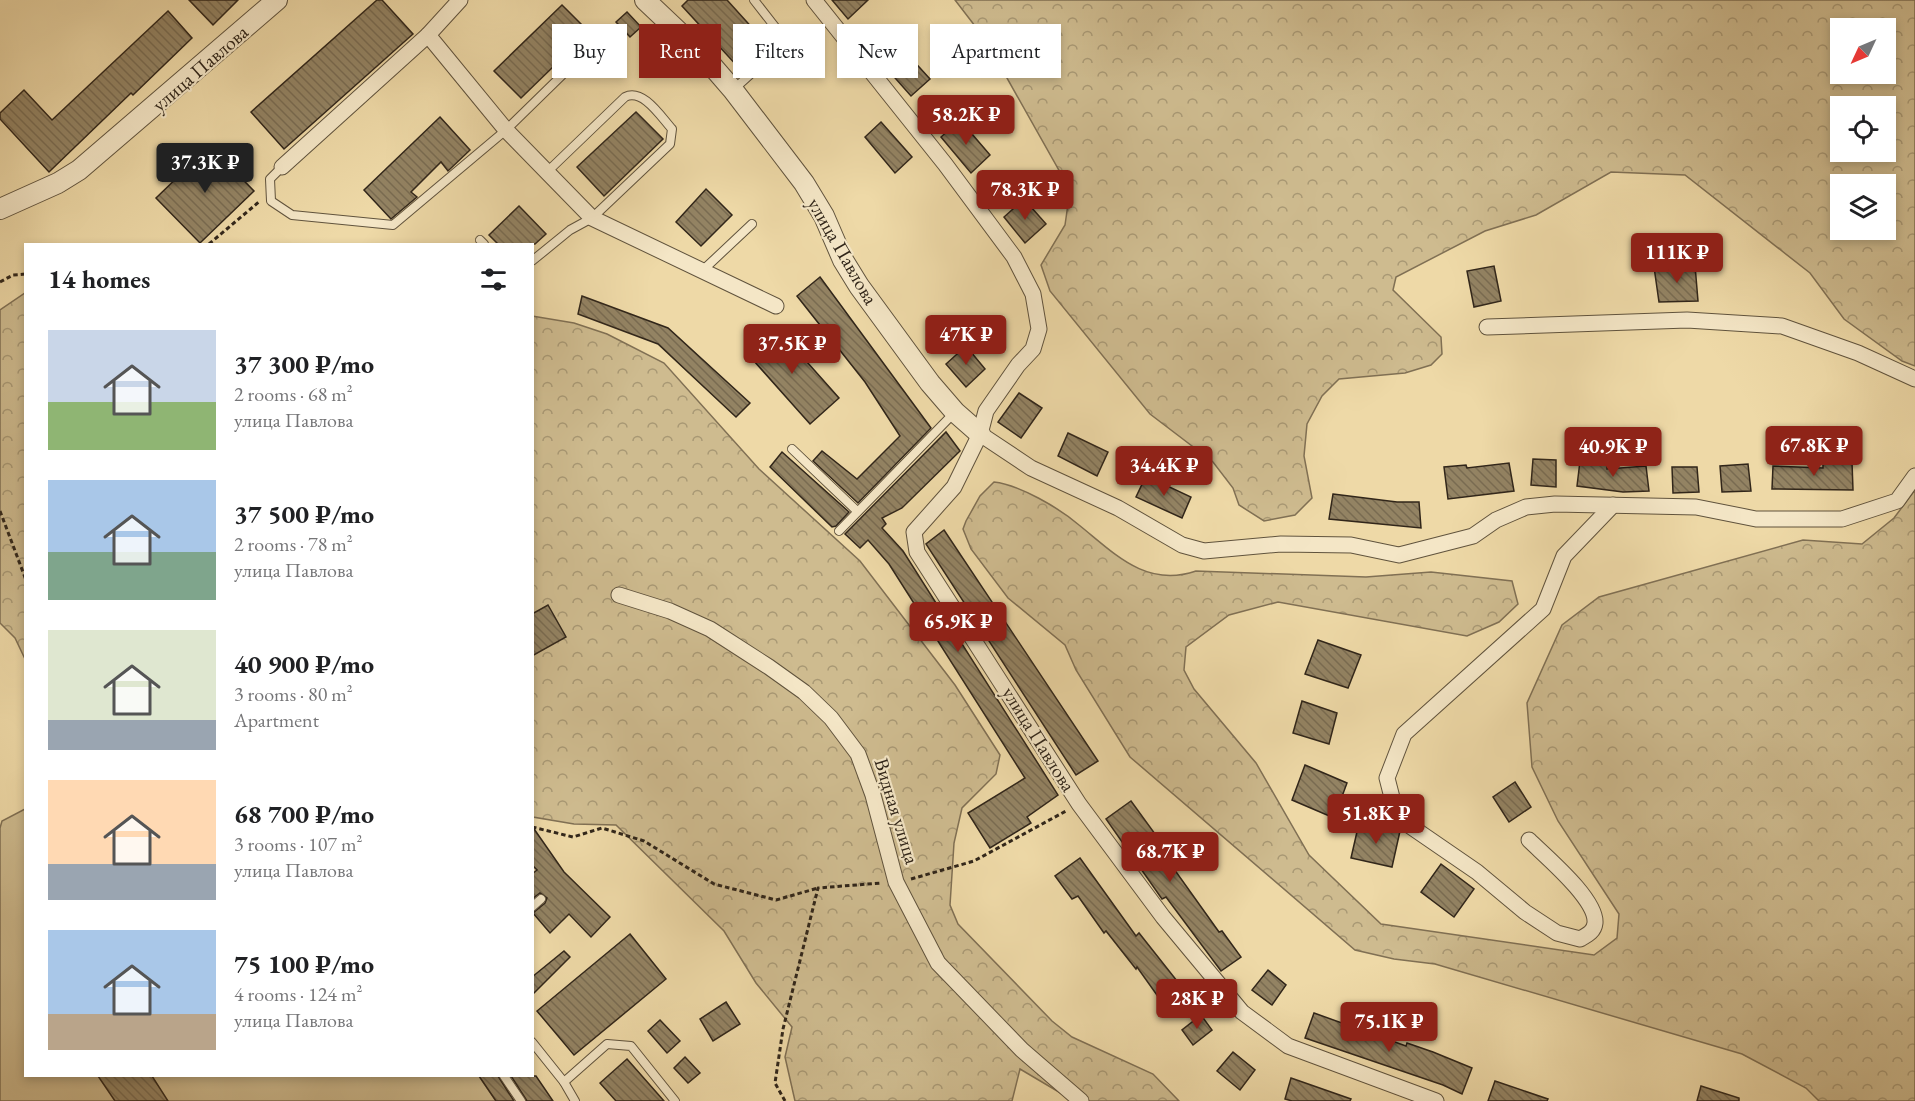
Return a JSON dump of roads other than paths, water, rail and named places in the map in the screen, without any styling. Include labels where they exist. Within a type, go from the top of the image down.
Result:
[{"type":"street","name":"улица Павлова","points":[[0,209],[58,183],[79,170],[277,0]]},
{"type":"street","points":[[282,167],[428,35],[460,0]]},
{"type":"street","points":[[814,0],[945,164],[1014,257],[1033,294],[1040,329],[1033,349],[1018,365],[986,411],[981,434],[1031,468],[1118,508],[1182,545],[1204,551],[1281,544],[1351,545],[1399,555],[1473,536],[1496,520],[1526,507],[1555,504],[1696,507],[1756,519],[1842,519],[1897,501],[1915,476]]},
{"type":"street","name":"улица Павлова","points":[[653,2],[733,90],[804,183],[824,216],[843,260],[860,286],[930,382],[955,412],[981,434],[954,487],[914,532],[914,542],[917,552],[1079,804],[1163,917],[1242,1012],[1288,1046],[1436,1101]]},
{"type":"street","points":[[428,35],[506,130],[592,218],[776,306]]},
{"type":"street","points":[[1487,327],[1687,320],[1782,326],[1858,353],[1915,379]]},
{"type":"street","points":[[1529,840],[1580,891],[1593,912],[1595,923],[1592,932],[1580,939],[1557,933],[1398,817],[1387,778],[1404,734],[1543,609],[1564,556],[1613,505]]},
{"type":"street","name":"Видная улица","points":[[619,595],[670,611],[710,629],[769,666],[804,693],[831,718],[858,754],[873,795],[896,882],[938,963],[1022,1050],[1082,1101]]},
{"type":"lane","points":[[733,90],[771,54],[776,45],[779,32],[754,0]]},
{"type":"lane","points":[[282,167],[270,179],[271,201],[292,215],[393,225],[506,130],[559,78]]},
{"type":"lane","points":[[534,259],[570,230],[592,218],[669,144],[673,136],[672,129],[640,95],[632,94],[626,97],[546,173]]},
{"type":"lane","points":[[702,271],[752,224]]},
{"type":"lane","points":[[839,531],[955,412]]},
{"type":"lane","points":[[792,449],[857,511]]},
{"type":"lane","points":[[534,905],[541,899]]},
{"type":"lane","points":[[534,1044],[564,1082],[575,1101]]},
{"type":"lane","points":[[564,1082],[607,1044],[631,1046],[675,1101]]},
{"type":"lane","points":[[505,1077],[521,1101]]}]
